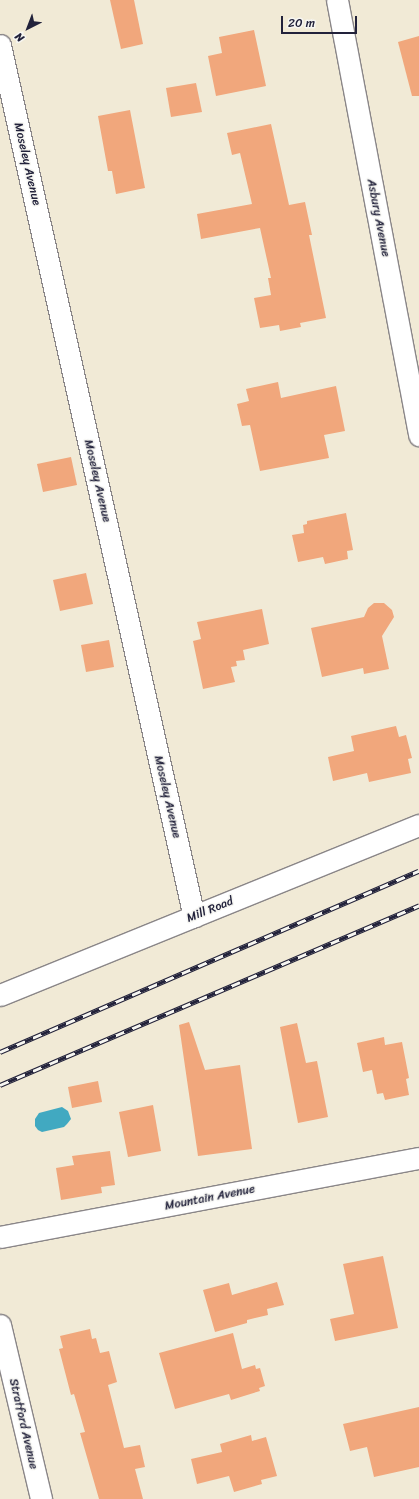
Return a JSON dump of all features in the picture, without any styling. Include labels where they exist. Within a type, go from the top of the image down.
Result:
[{"type":"street","name":"Asbury Avenue","points":[[337,0],[419,435]]},
{"type":"street","name":"Moseley Avenue","points":[[0,44],[194,917]]},
{"type":"street","name":"Mill Road","points":[[0,995],[419,825]]},
{"type":"street","name":"Mountain Avenue","points":[[0,1237],[419,1158]]},
{"type":"street","name":"Stratford Avenue","points":[[0,1325],[41,1499]]},
{"type":"water","points":[[62,1107],[68,1111],[71,1119],[64,1127],[42,1132],[38,1130],[35,1126],[35,1119],[39,1113]]},
{"type":"building","points":[[110,0],[134,0],[143,44],[121,49]]},
{"type":"building","points":[[254,30],[266,86],[216,96],[208,56],[222,53],[219,37]]},
{"type":"building","points":[[419,36],[419,96],[412,96],[398,42]]},
{"type":"building","points":[[196,83],[202,112],[171,117],[166,88]]},
{"type":"building","points":[[130,110],[145,188],[116,194],[112,171],[108,171],[98,116]]},
{"type":"building","points":[[271,124],[289,205],[305,202],[312,235],[309,235],[326,318],[300,323],[301,327],[280,331],[279,325],[260,328],[254,298],[271,295],[268,278],[271,278],[260,228],[201,239],[197,214],[252,204],[240,153],[232,155],[227,133]]},
{"type":"building","points":[[278,382],[281,398],[336,386],[345,431],[324,435],[329,458],[260,471],[250,425],[242,426],[237,404],[249,401],[246,389]]},
{"type":"building","points":[[71,457],[77,485],[43,492],[37,464]]},
{"type":"building","points":[[346,513],[353,550],[347,551],[348,559],[325,564],[323,557],[298,562],[292,535],[304,533],[303,525],[307,524],[307,521]]},
{"type":"building","points":[[86,573],[93,604],[60,611],[53,580]]},
{"type":"building","points":[[374,603],[384,603],[392,610],[394,617],[382,636],[389,669],[364,674],[363,668],[322,677],[311,628],[364,617],[368,608]]},
{"type":"building","points":[[262,609],[269,644],[243,650],[245,660],[236,661],[237,666],[231,667],[235,682],[203,689],[193,641],[201,639],[197,622]]},
{"type":"building","points":[[109,640],[114,667],[86,672],[81,645]]},
{"type":"building","points":[[396,726],[399,737],[406,735],[412,758],[408,759],[411,773],[369,782],[367,773],[333,781],[328,757],[354,751],[351,736]]},
{"type":"building","points":[[189,1022],[205,1070],[240,1065],[252,1149],[198,1156],[179,1025]]},
{"type":"building","points":[[297,1023],[306,1063],[317,1061],[328,1117],[298,1123],[280,1027]]},
{"type":"building","points":[[384,1037],[385,1045],[402,1042],[409,1078],[406,1079],[409,1095],[385,1100],[383,1093],[377,1094],[372,1070],[363,1072],[357,1043]]},
{"type":"building","points":[[98,1081],[102,1102],[72,1108],[68,1087]]},
{"type":"building","points":[[153,1105],[161,1151],[128,1157],[119,1112]]},
{"type":"building","points":[[110,1151],[115,1185],[101,1187],[102,1193],[61,1200],[56,1168],[74,1165],[72,1156]]},
{"type":"building","points":[[383,1256],[398,1328],[335,1341],[330,1319],[354,1314],[343,1264]]},
{"type":"building","points":[[277,1282],[284,1305],[267,1309],[268,1315],[247,1320],[247,1323],[215,1332],[203,1290],[229,1283],[232,1295]]},
{"type":"building","points":[[90,1329],[92,1339],[96,1338],[100,1353],[109,1351],[117,1382],[108,1385],[124,1448],[140,1445],[145,1467],[135,1469],[143,1499],[99,1499],[80,1433],[85,1432],[74,1394],[71,1395],[59,1349],[63,1348],[60,1336]]},
{"type":"building","points":[[233,1333],[242,1369],[255,1365],[256,1369],[260,1368],[265,1386],[259,1388],[260,1391],[231,1400],[229,1394],[175,1409],[159,1353]]},
{"type":"building","points":[[419,1407],[419,1467],[374,1477],[367,1447],[350,1451],[343,1424]]},
{"type":"building","points":[[251,1435],[252,1441],[266,1437],[277,1476],[261,1480],[262,1484],[234,1492],[229,1476],[197,1484],[191,1459],[222,1452],[220,1444]]},
{"type":"railway","points":[[0,1052],[419,871]]},
{"type":"railway","points":[[0,1085],[419,905]]}]
